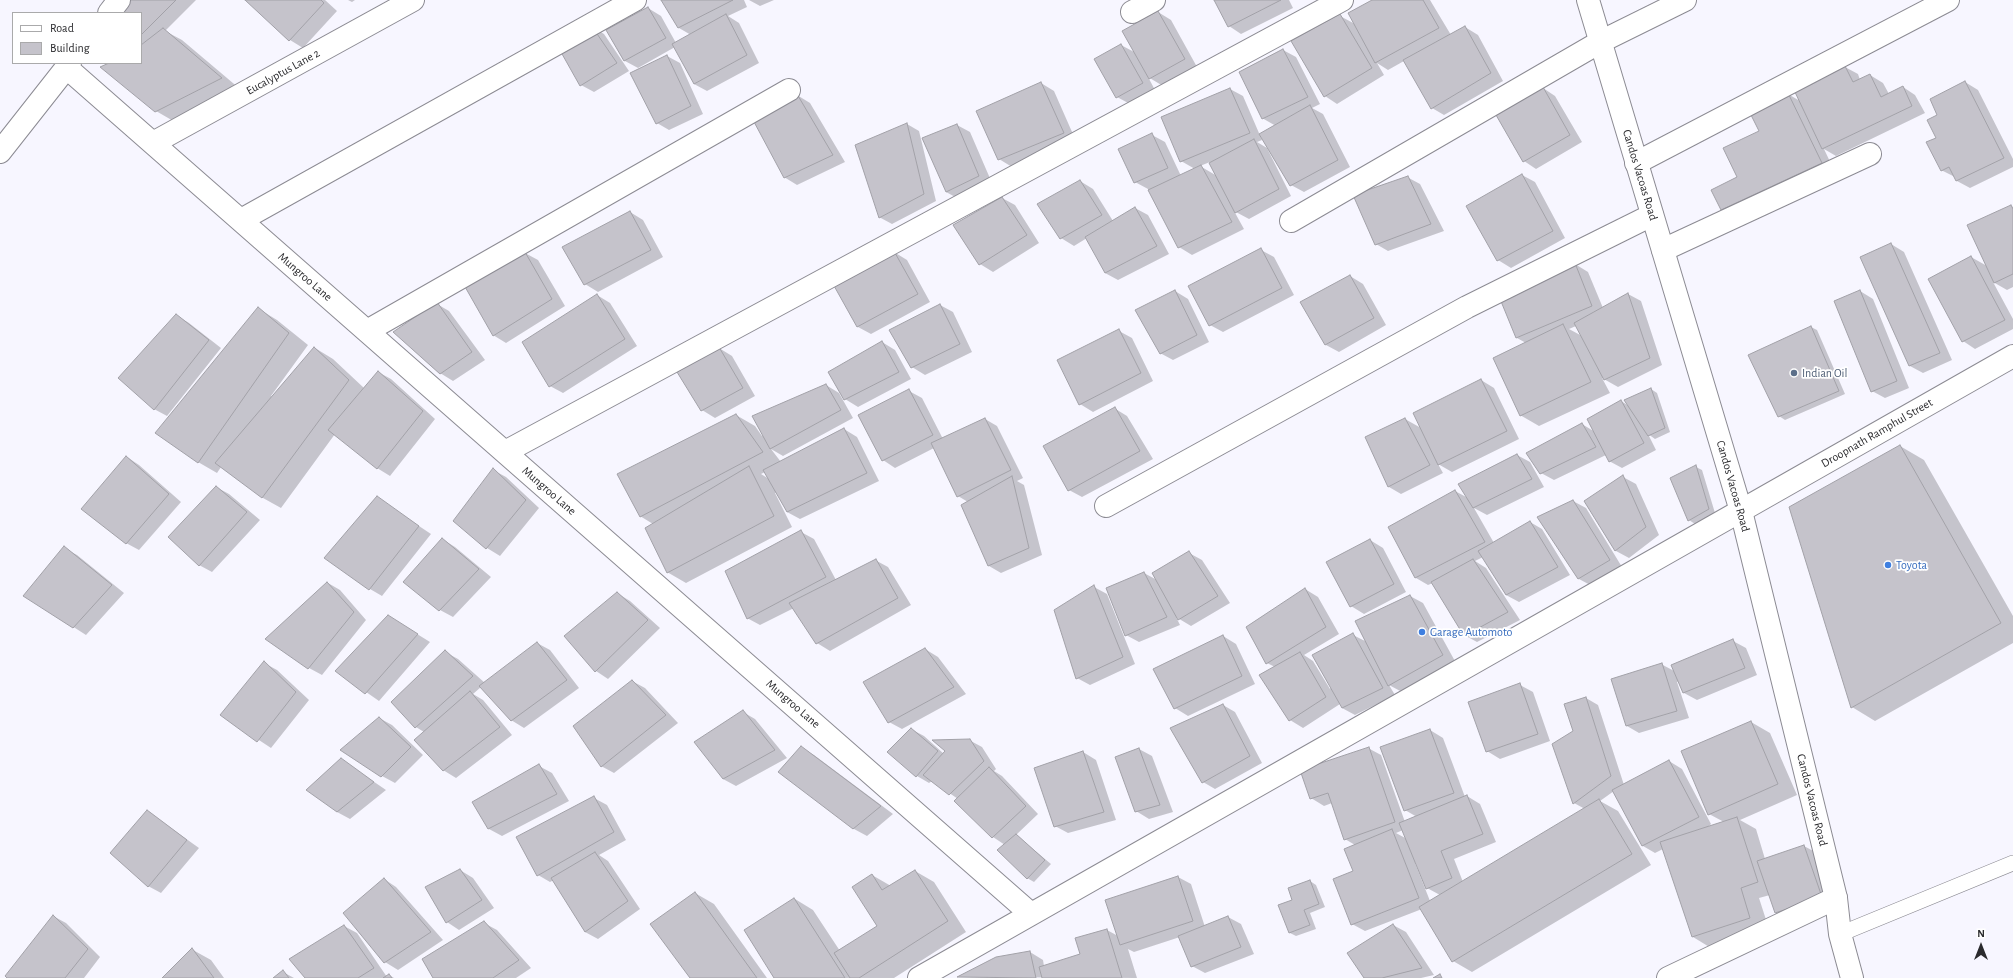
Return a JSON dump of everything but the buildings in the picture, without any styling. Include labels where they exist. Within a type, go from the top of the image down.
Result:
[{"type":"street","points":[[110,12],[119,0]]},
{"type":"street","name":"Eucalyptus Lane 2","points":[[153,143],[413,0]]},
{"type":"street","points":[[241,220],[635,0]]},
{"type":"street","points":[[1132,12],[1154,0]]},
{"type":"street","points":[[505,452],[1342,0]]},
{"type":"street","name":"Candos Vacoas Road","points":[[1588,0],[1741,511],[1836,898],[1840,934],[1852,978]]},
{"type":"street","points":[[1291,221],[1600,42],[1685,0]]},
{"type":"street","points":[[1636,163],[1948,0]]},
{"type":"street","points":[[0,152],[68,65]]},
{"type":"street","name":"Mungroo Lane","points":[[68,65],[153,143],[1031,914]]},
{"type":"street","points":[[367,331],[789,90]]},
{"type":"street","points":[[1663,250],[1870,154]]},
{"type":"street","points":[[1106,506],[1467,307],[1652,215]]},
{"type":"street","name":"Droopnath Ramphul Street","points":[[919,978],[2013,356]]},
{"type":"street","points":[[1668,978],[1836,898]]},
{"type":"lane","points":[[1840,934],[2013,863]]},
{"type":"place","name":"Indian Oil","points":[[1794,373]]},
{"type":"place","name":"Toyota","points":[[1888,565]]},
{"type":"place","name":"Garage Automoto","points":[[1422,632]]}]
